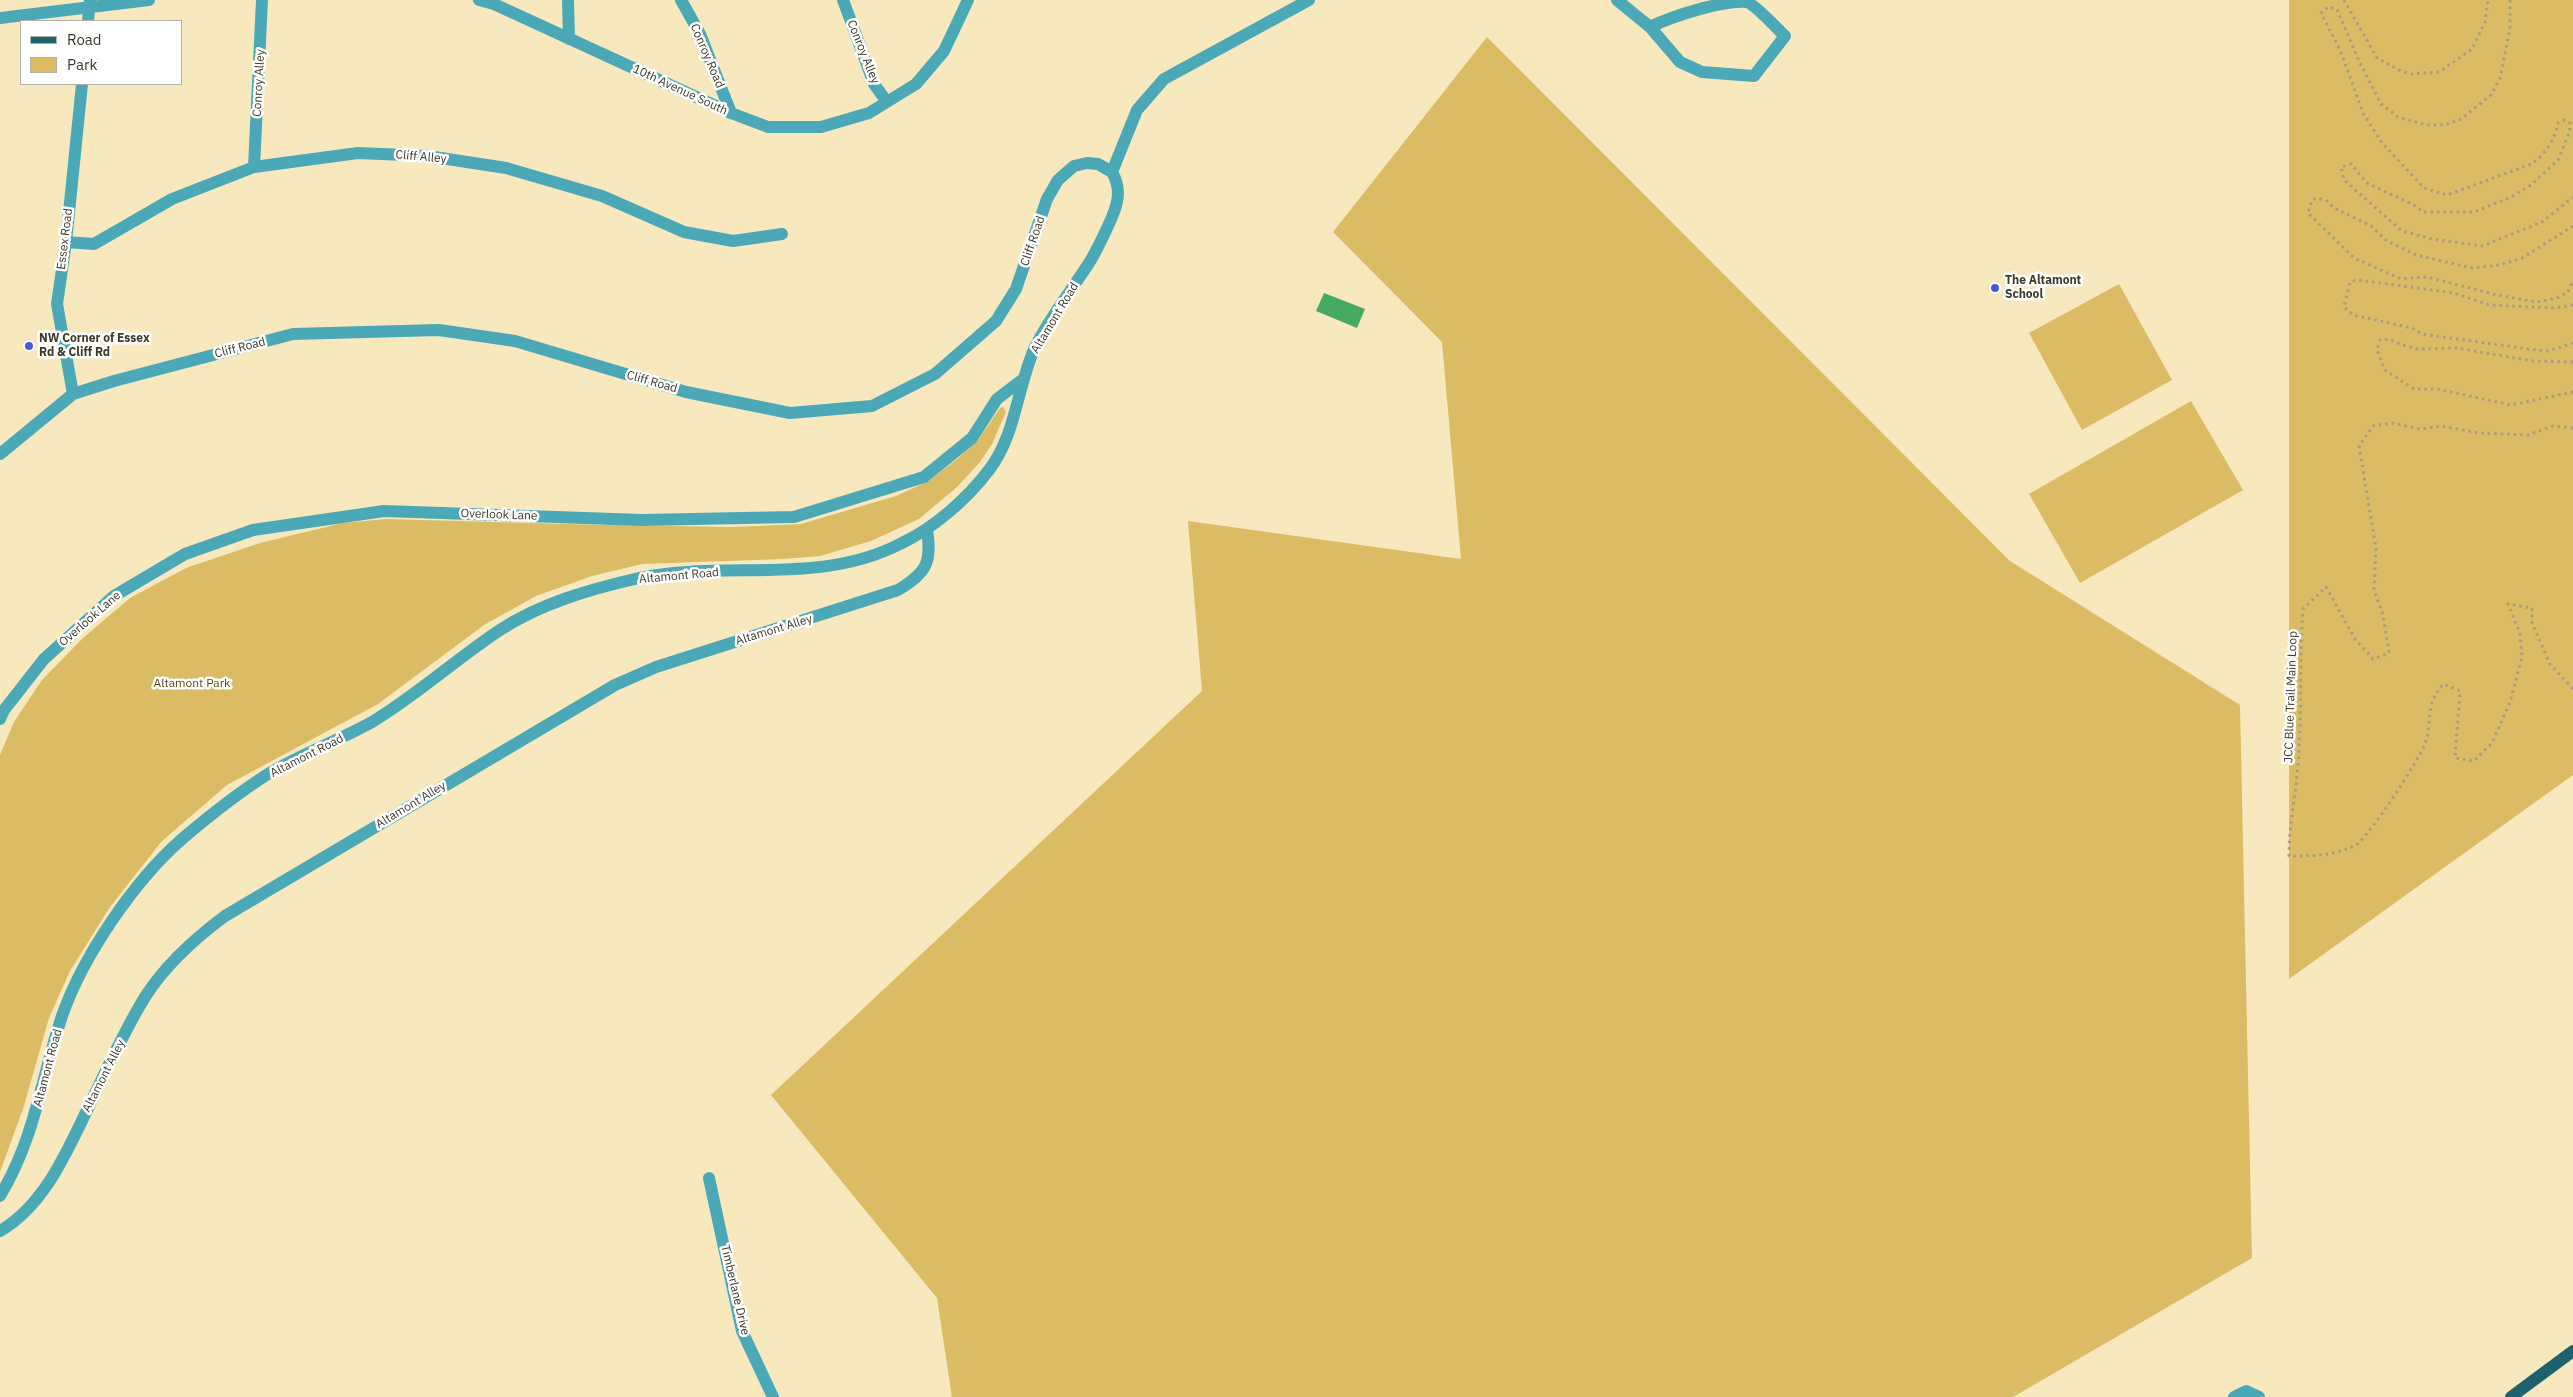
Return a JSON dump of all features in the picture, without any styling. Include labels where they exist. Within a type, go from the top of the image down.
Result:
[{"type":"main road","points":[[2511,1397],[2573,1351]]},
{"type":"street","points":[[0,18],[90,4],[149,0]]},
{"type":"street","name":"Conroy Alley","points":[[254,167],[262,0]]},
{"type":"street","name":"10th Avenue South","points":[[479,0],[494,4],[731,114],[768,127],[821,127],[869,113],[916,84],[944,52],[968,0]]},
{"type":"street","points":[[568,0],[569,39]]},
{"type":"street","name":"Conroy Road","points":[[680,0],[700,34],[731,114]]},
{"type":"street","name":"Conroy Alley","points":[[843,0],[874,84],[887,102]]},
{"type":"street","points":[[1112,172],[1137,110],[1164,79],[1310,0]]},
{"type":"street","points":[[1617,0],[1650,27],[1680,62],[1702,72],[1754,76],[1785,36],[1748,2],[1730,0],[1677,14],[1650,27]]},
{"type":"street","points":[[88,20],[90,4]]},
{"type":"street","name":"Essex Road","points":[[73,394],[57,304],[66,242],[82,85]]},
{"type":"street","name":"Cliff Alley","points":[[66,242],[94,244],[172,199],[254,167],[358,153],[428,156],[506,168],[602,196],[684,232],[733,241],[782,234]]},
{"type":"street","name":"Cliff Road","points":[[73,394],[114,380],[293,334],[439,330],[515,341],[686,392],[790,413],[872,406],[935,374],[996,320],[1016,289],[1047,199],[1058,180],[1074,166],[1087,163],[1098,164],[1112,172]]},
{"type":"street","name":"Altamont Road","points":[[0,1196],[18,1164],[32,1129],[62,1017],[78,981],[114,917],[135,889],[177,843],[218,810],[269,774],[372,722],[408,699],[500,629],[560,600],[645,577],[686,573],[828,567],[897,546],[927,529],[967,494],[991,468],[1011,427],[1022,380],[1036,344],[1066,294],[1091,261],[1114,212],[1119,198],[1117,181],[1112,172]]},
{"type":"street","name":"Overlook Lane","points":[[0,719],[4,710],[44,659],[114,596],[185,554],[253,530],[384,511],[642,520],[794,517],[924,477],[972,438],[997,399],[1022,380]]},
{"type":"street","points":[[0,454],[73,394]]},
{"type":"street","name":"Altamont Alley","points":[[0,1231],[13,1224],[48,1184],[64,1157],[110,1062],[146,997],[169,964],[193,940],[225,916],[615,685],[656,667],[898,590],[918,577],[928,562],[930,550],[927,529]]},
{"type":"street","name":"Timberlane Drive","points":[[709,1178],[742,1331],[773,1397]]},
{"type":"street","points":[[2234,1397],[2246,1391],[2259,1397]]},
{"type":"path","points":[[2344,0],[2378,58],[2401,71],[2411,74],[2439,72],[2472,48],[2485,22],[2488,0]]},
{"type":"path","points":[[2510,0],[2510,29],[2500,78],[2491,94],[2461,119],[2445,125],[2427,125],[2398,117],[2381,104],[2358,59],[2337,9],[2328,7],[2321,13],[2341,52],[2363,114],[2382,143],[2424,188],[2447,195],[2529,166],[2547,148],[2556,134],[2558,123],[2564,120],[2570,123],[2570,131],[2558,160],[2531,185],[2511,197],[2474,212],[2423,212],[2414,205],[2367,183],[2351,164],[2341,168],[2344,180],[2402,231],[2432,239],[2482,246],[2542,222],[2573,197]]},
{"type":"path","points":[[2573,226],[2522,258],[2498,265],[2472,268],[2416,255],[2387,241],[2371,226],[2334,208],[2327,201],[2317,198],[2312,200],[2308,212],[2354,258],[2400,279],[2428,278],[2497,295],[2537,302],[2557,298],[2568,292],[2573,281]]},
{"type":"path","points":[[2573,306],[2554,308],[2488,305],[2454,293],[2359,280],[2350,282],[2344,307],[2353,315],[2438,337],[2548,351],[2573,343]]},
{"type":"path","points":[[2573,362],[2533,361],[2456,348],[2418,349],[2389,339],[2380,340],[2377,350],[2385,370],[2414,389],[2437,389],[2511,405],[2573,392]]},
{"type":"path","name":"JCC Blue Trail Main Loop","points":[[2573,428],[2553,426],[2528,435],[2478,433],[2441,426],[2420,429],[2392,423],[2373,426],[2359,446],[2376,549],[2374,590],[2383,616],[2389,653],[2373,658],[2355,639],[2326,587],[2303,610],[2300,650],[2301,699],[2298,765],[2289,829],[2289,856],[2328,856],[2358,844],[2398,789],[2425,744],[2432,697],[2443,684],[2460,691],[2455,758],[2474,761],[2492,743],[2510,702],[2522,657],[2520,633],[2508,604],[2532,608],[2532,623],[2550,664],[2573,689]]},
{"type":"green space","points":[[2289,0],[2573,0],[2573,775],[2289,979]]},
{"type":"green space","points":[[1487,37],[2010,561],[2240,705],[2252,1258],[2013,1397],[952,1397],[937,1298],[771,1095],[1202,691],[1188,521],[1461,559],[1442,342],[1333,232]]},
{"type":"green space","points":[[2119,284],[2172,380],[2082,430],[2029,333]]},
{"type":"green space","points":[[2191,401],[2243,490],[2080,583],[2029,494]]},
{"type":"green space","name":"Altamont Park","points":[[1003,407],[1006,412],[992,444],[980,462],[957,487],[919,519],[871,541],[820,556],[642,564],[592,576],[536,596],[484,625],[378,704],[227,785],[162,841],[110,907],[70,971],[49,1018],[23,1109],[0,1172],[0,755],[14,722],[42,680],[82,639],[130,598],[186,568],[260,543],[343,523],[386,519],[733,527],[801,524],[896,496],[929,481],[978,440],[1000,408]]},
{"type":"shaded area","points":[[1324,293],[1365,309],[1357,328],[1316,311]]},
{"type":"place","name":"The Altamont School","points":[[1995,288]]},
{"type":"place","name":"NW Corner of Essex Rd & Cliff Rd","points":[[29,346]]}]
